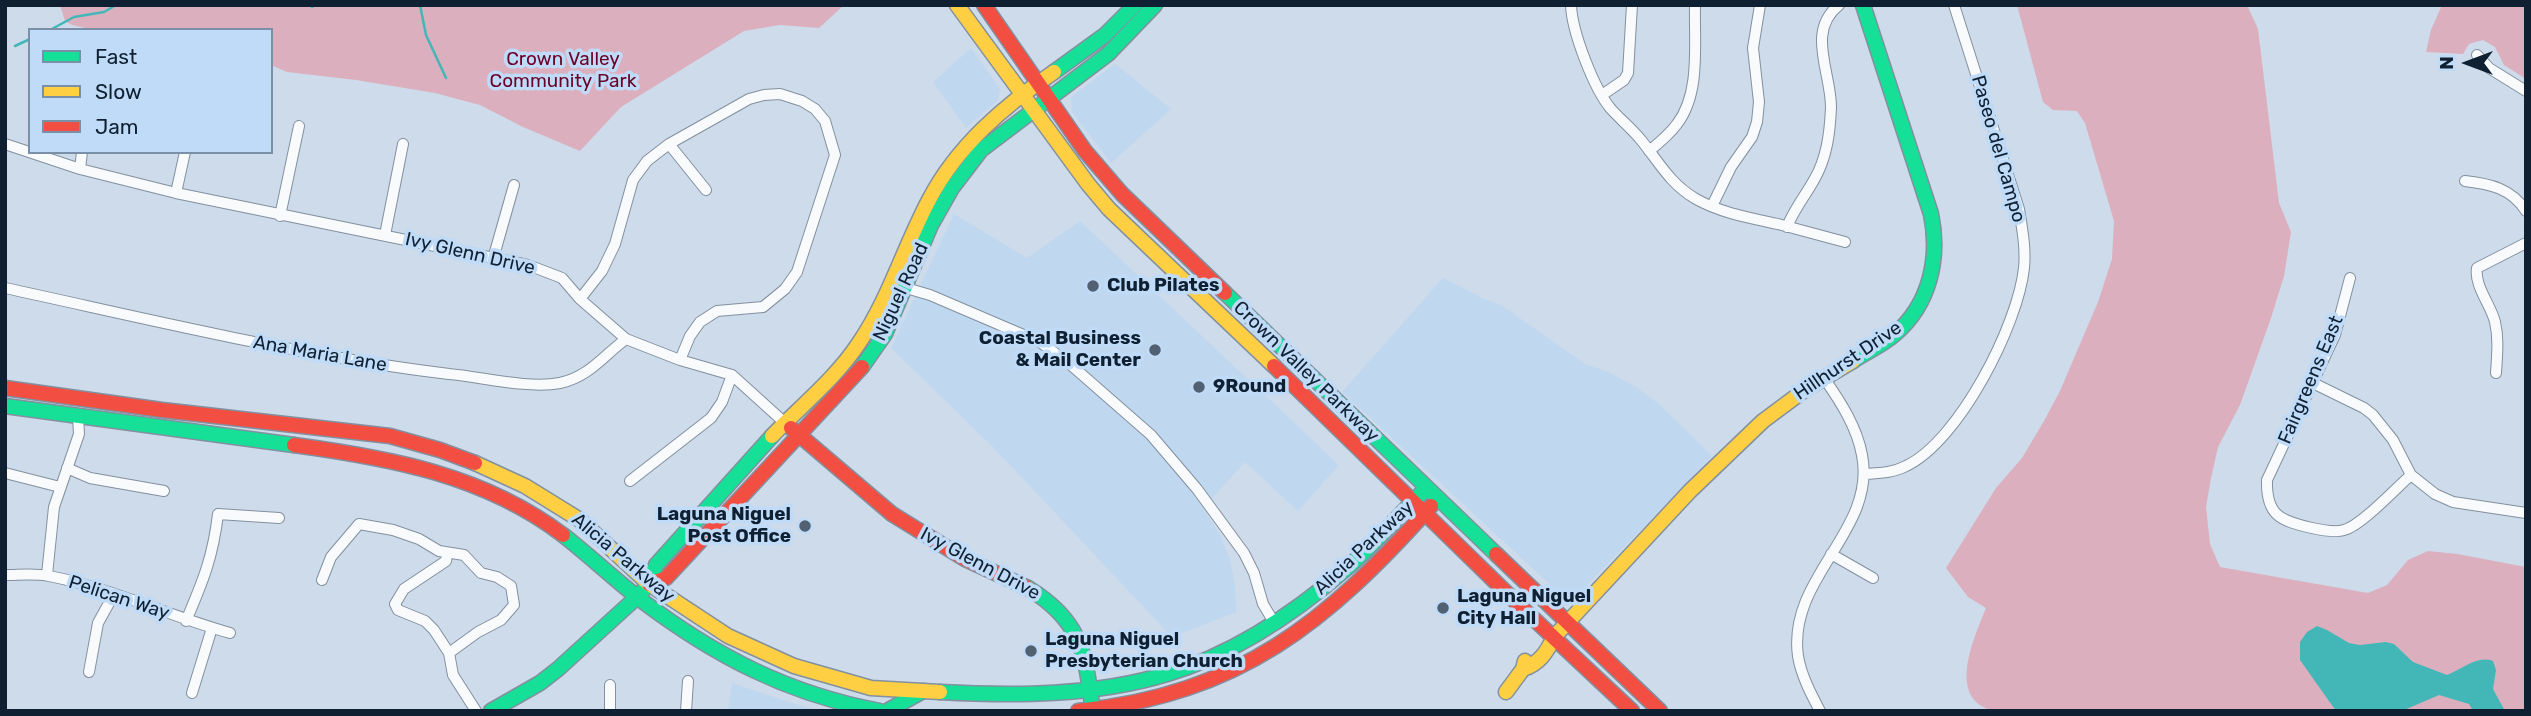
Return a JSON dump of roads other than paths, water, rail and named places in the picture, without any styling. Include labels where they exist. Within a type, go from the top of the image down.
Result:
[{"type":"main road","name":"Crown Valley Parkway","points":[[957,5],[1109,209],[1632,711]]},
{"type":"main road","name":"Crown Valley Parkway","points":[[984,5],[1086,151],[1122,194],[1660,711]]},
{"type":"main road","name":"Niguel Road","points":[[491,711],[540,683],[638,597],[649,584],[656,565],[785,423],[835,375],[859,344],[880,312],[928,198],[942,175],[976,134],[1024,94],[1105,37],[1135,5]]},
{"type":"main road","name":"Niguel Road","points":[[649,584],[666,578],[858,372],[885,334],[931,225],[952,188],[981,150],[1108,54],[1155,5]]},
{"type":"main road","name":"Hillhurst Drive","points":[[1506,692],[1523,669],[1532,668],[1548,650],[1554,637],[1690,491],[1754,430],[1783,404],[1893,336],[1920,303],[1935,262],[1936,239],[1931,214],[1863,5]]},
{"type":"main road","points":[[880,312],[890,305],[895,294],[906,288],[903,259]]},
{"type":"main road","points":[[1208,304],[1221,290]]},
{"type":"main road","points":[[6,388],[28,400],[67,406],[74,409],[78,417],[98,409],[141,415],[162,410]]},
{"type":"main road","name":"Alicia Parkway","points":[[6,388],[162,410],[351,430],[390,436],[440,450],[488,468],[525,486],[580,520],[649,584],[694,615],[759,652],[794,666],[871,688],[960,694],[1072,692],[1167,674],[1238,645],[1275,624],[1350,566],[1413,501],[1432,494]]},
{"type":"main road","name":"Alicia Parkway","points":[[5,406],[385,458],[456,478],[495,494],[553,526],[638,597],[685,632],[750,671],[825,699],[854,707],[887,710]]},
{"type":"main road","name":"Ivy Glenn Drive","points":[[785,423],[892,514],[965,559],[1027,587],[1051,602],[1077,635],[1085,656],[1091,689],[1089,710]]},
{"type":"main road","name":"Alicia Parkway","points":[[1089,710],[1118,707],[1208,682],[1286,641],[1337,601],[1372,568],[1425,513],[1432,494]]},
{"type":"main road","points":[[1275,624],[1286,641]]},
{"type":"main road","points":[[871,688],[887,710],[923,691]]},
{"type":"street","points":[[1571,5],[1575,35],[1602,95],[1610,108],[1649,151],[1661,170],[1677,186],[1696,199],[1728,212],[1845,242]]},
{"type":"street","points":[[1602,95],[1624,80],[1628,73],[1632,5]]},
{"type":"street","points":[[1649,151],[1669,134],[1687,107],[1692,89],[1695,5]]},
{"type":"street","points":[[1712,206],[1731,167],[1752,137],[1757,122],[1759,102],[1754,48],[1760,5]]},
{"type":"street","points":[[1787,227],[1793,211],[1821,167],[1827,147],[1831,102],[1821,33],[1827,16],[1839,5]]},
{"type":"street","name":"Paseo del Campo","points":[[1864,474],[1904,468],[1934,446],[1954,425],[1972,400],[2011,319],[2020,294],[2024,267],[2019,209],[1954,5]]},
{"type":"street","points":[[2477,55],[2489,68],[2526,91]]},
{"type":"street","points":[[580,299],[602,271],[615,244],[633,180],[647,161],[669,144],[734,106],[764,95],[780,94],[802,101],[815,109],[825,121],[835,155],[797,272],[785,289],[764,307],[717,312],[700,322],[690,336],[680,360]]},
{"type":"street","points":[[280,216],[299,126]]},
{"type":"street","name":"Ivy Glenn Drive","points":[[5,144],[28,152]]},
{"type":"street","points":[[386,235],[402,144]]},
{"type":"street","points":[[669,144],[706,190]]},
{"type":"street","name":"Ivy Glenn Drive","points":[[35,154],[80,169],[176,193],[528,265],[562,278],[580,299],[626,340],[732,375],[785,423]]},
{"type":"street","points":[[80,169],[82,154]]},
{"type":"street","points":[[176,193],[185,154]]},
{"type":"street","points":[[2465,181],[2493,184],[2518,198],[2526,211]]},
{"type":"street","points":[[493,259],[514,185]]},
{"type":"street","points":[[2496,373],[2495,322],[2476,274],[2477,268],[2526,243]]},
{"type":"street","name":"Fairgreens East","points":[[2350,278],[2335,335],[2267,480],[2267,498],[2274,513],[2288,523],[2322,530],[2344,530],[2362,521],[2411,475]]},
{"type":"street","name":"Ana Maria Lane","points":[[5,288],[262,345],[415,370],[534,383],[560,383],[584,374],[626,340]]},
{"type":"street","points":[[906,288],[930,295],[1040,342],[1071,365],[1151,435],[1197,489],[1244,553],[1254,573],[1263,604],[1275,624]]},
{"type":"street","points":[[630,481],[710,418],[722,402],[732,375]]},
{"type":"street","points":[[1820,711],[1804,677],[1798,656],[1797,632],[1809,590],[1854,517],[1864,474],[1855,432],[1824,378]]},
{"type":"street","points":[[2313,383],[2373,415],[2393,440],[2411,475],[2435,494],[2453,502],[2526,513]]},
{"type":"street","points":[[47,575],[54,507],[79,434],[78,417]]},
{"type":"street","points":[[67,468],[90,478],[164,491]]},
{"type":"street","points":[[5,473],[60,487]]},
{"type":"street","points":[[186,621],[211,560],[218,514],[279,519]]},
{"type":"street","points":[[322,580],[331,557],[359,524],[393,530],[419,539],[447,554],[464,555],[481,573],[504,580],[511,586],[514,606],[509,613],[449,653]]},
{"type":"street","points":[[447,554],[446,561],[404,589],[397,597],[396,608],[425,621],[434,630],[449,653],[453,675],[476,711]]},
{"type":"street","points":[[1831,554],[1873,578]]},
{"type":"street","name":"Pelican Way","points":[[5,575],[47,575],[114,594],[186,621],[230,633]]},
{"type":"street","points":[[89,672],[98,623],[114,594]]},
{"type":"street","points":[[192,693],[212,628]]},
{"type":"street","points":[[686,711],[688,681]]},
{"type":"street","points":[[610,685],[610,711]]},
{"type":"waterway","points":[[54,28],[74,17],[104,12],[116,5]]},
{"type":"waterway","points":[[420,5],[426,35],[446,78]]},
{"type":"waterway","points":[[15,46],[28,40]]},
{"type":"place","name":"Club Pilates","points":[[1093,286]]},
{"type":"place","name":"Coastal Business & Mail Center","points":[[1155,350]]},
{"type":"place","name":"9Round","points":[[1199,387]]},
{"type":"place","name":"Laguna Niguel Post Office","points":[[805,526]]},
{"type":"place","name":"Laguna Niguel City Hall","points":[[1443,608]]},
{"type":"place","name":"Laguna Niguel Presbyterian Church","points":[[1031,651]]},
{"type":"park label","name":"Crown Valley Community Park","points":[[563,71]]}]
